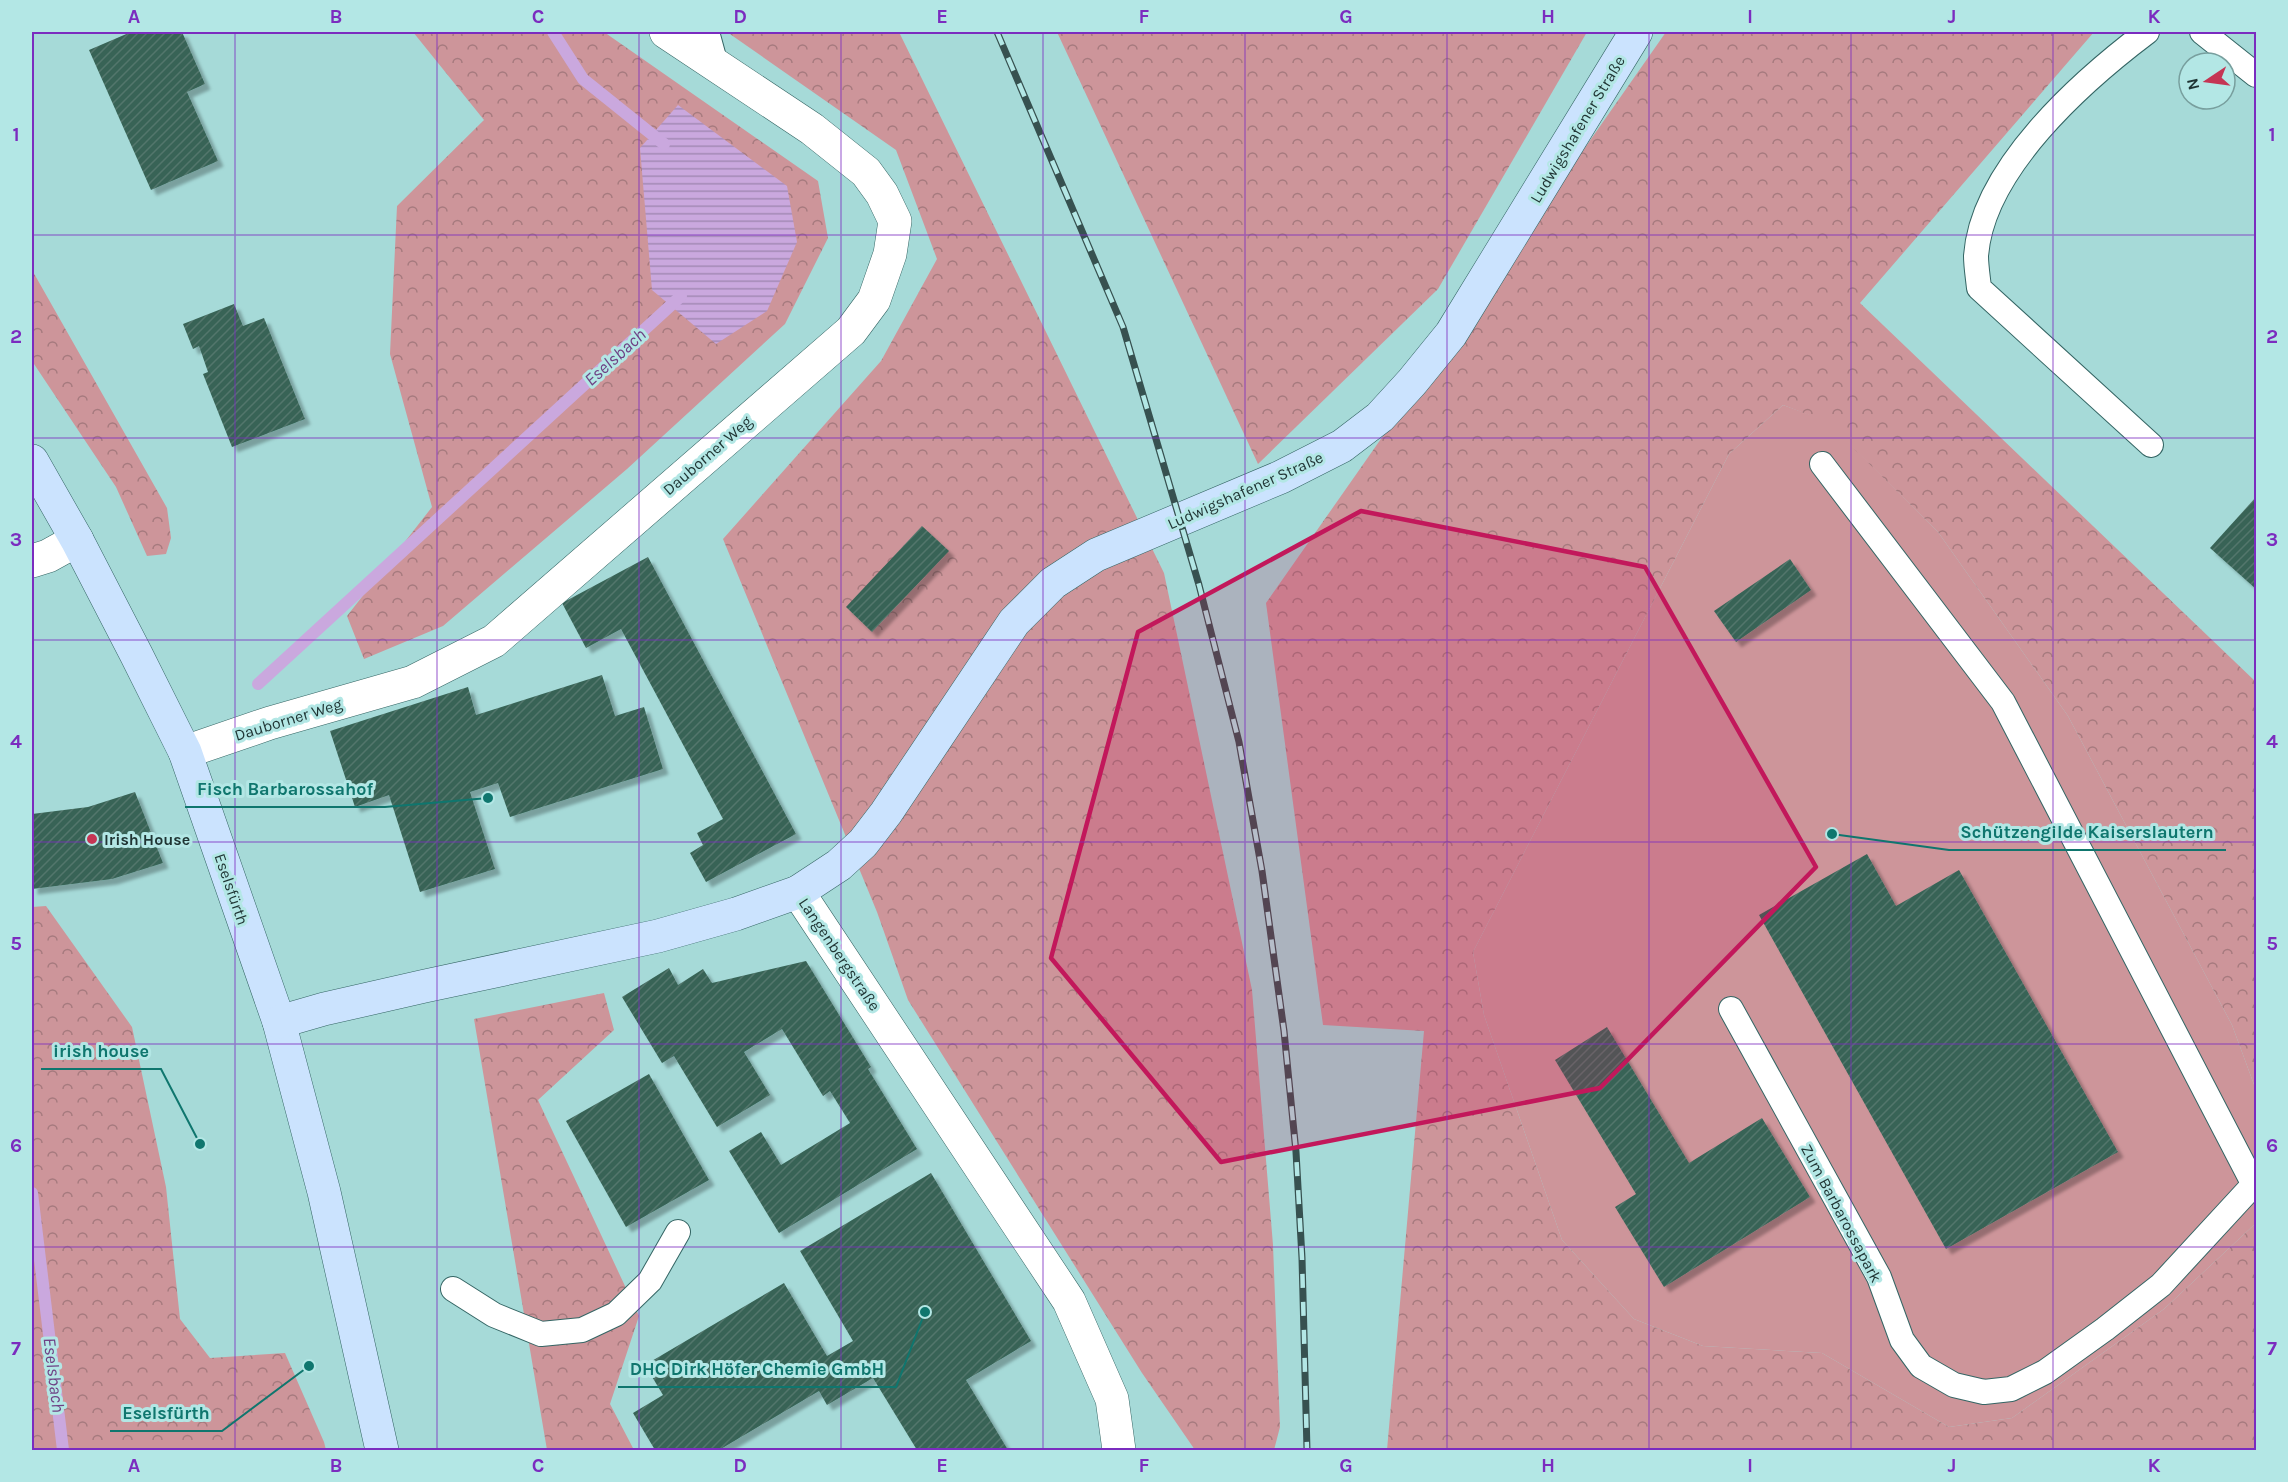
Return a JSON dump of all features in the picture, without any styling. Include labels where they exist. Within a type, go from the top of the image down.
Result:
[{"type":"street","name":"Dauborner Weg","points":[[184,752],[270,723],[413,682],[494,641],[850,331],[874,300],[890,254],[895,221],[882,194],[866,172],[812,129],[666,32]]},
{"type":"street","name":"Ludwigshafener Straße","points":[[798,892],[839,866],[863,843],[886,813],[1014,622],[1053,583],[1096,555],[1291,472],[1342,446],[1380,417],[1451,334],[1636,32]]},
{"type":"street","name":"Eselsfürth","points":[[32,461],[77,540],[184,752],[279,1023],[318,1170],[382,1450]]},
{"type":"street","points":[[32,561],[48,556],[77,540]]},
{"type":"street","name":"Langenbergstraße","points":[[279,1023],[324,1009],[658,936],[736,914],[798,892],[1070,1301],[1112,1398],[1119,1450]]},
{"type":"lane","points":[[707,32],[716,65]]},
{"type":"lane","points":[[2147,32],[2113,58],[2066,101],[2030,142],[2000,185],[1985,219],[1976,256],[1979,288],[2151,445]]},
{"type":"lane","points":[[2202,32],[2256,75]]},
{"type":"lane","points":[[1822,464],[2003,702],[2255,1184]]},
{"type":"lane","name":"Zum Barbarossapark","points":[[1731,1009],[1879,1277],[1902,1340],[1921,1366],[1954,1385],[1984,1392],[2011,1389],[2045,1372],[2106,1329],[2161,1285],[2255,1184]]},
{"type":"lane","points":[[453,1289],[494,1315],[541,1334],[582,1330],[616,1314],[650,1281],[678,1232]]},
{"type":"highlighted area","points":[[1361,511],[1645,567],[1816,867],[1600,1088],[1221,1162],[1051,958],[1138,632]]},
{"type":"green space","points":[[413,32],[604,32],[818,181],[828,238],[785,324],[627,469],[443,626],[364,659],[347,616],[432,507],[390,354],[397,206],[484,120]]},
{"type":"green space","points":[[727,32],[899,32],[1164,573],[1252,990],[1273,1245],[1280,1427],[1274,1450],[1195,1450],[1142,1373],[908,1000],[877,912],[723,539],[881,361],[937,259],[896,150]]},
{"type":"green space","points":[[1057,32],[1587,32],[1438,289],[1258,464]]},
{"type":"green space","points":[[1666,32],[2094,32],[1860,303],[2256,682],[2256,1090],[2232,1025],[2068,716],[1938,532],[1827,422],[1783,405],[1729,454],[1473,952],[1484,1015],[1562,1240],[1634,1319],[1703,1346],[1822,1353],[1949,1427],[2012,1418],[2164,1309],[2256,1223],[2256,1450],[1387,1450],[1424,1031],[1323,1025],[1266,603]]},
{"type":"green space","points":[[32,270],[167,508],[171,538],[166,554],[147,556],[116,487],[32,361]]},
{"type":"green space","points":[[1783,405],[1827,421],[1938,532],[2068,716],[2232,1025],[2256,1090],[2256,1223],[2164,1309],[2012,1418],[1949,1427],[1822,1353],[1703,1346],[1634,1319],[1562,1240],[1484,1015],[1473,952],[1729,454]]},
{"type":"green space","points":[[46,906],[132,1027],[166,1187],[180,1319],[210,1358],[285,1353],[326,1450],[32,1450],[32,907]]},
{"type":"green space","points":[[604,993],[614,1030],[538,1100],[639,1316],[610,1404],[634,1450],[547,1450],[474,1019]]},
{"type":"shaded area","points":[[678,105],[787,186],[797,242],[767,311],[716,344],[652,290],[640,148]]},
{"type":"building","points":[[131,32],[182,32],[205,84],[187,92],[218,161],[151,190],[89,50]]},
{"type":"building","points":[[234,304],[243,326],[264,318],[305,419],[232,447],[203,374],[208,372],[199,346],[193,349],[183,324]]},
{"type":"building","points":[[2256,497],[2256,589],[2210,548]]},
{"type":"building","points":[[922,526],[949,551],[872,632],[846,607]]},
{"type":"building","points":[[648,557],[796,834],[706,882],[690,853],[703,845],[697,833],[723,819],[621,629],[586,648],[562,603]]},
{"type":"building","points":[[1790,559],[1811,590],[1736,642],[1714,611]]},
{"type":"building","points":[[602,675],[615,716],[644,707],[663,769],[510,817],[498,783],[470,792],[495,869],[420,892],[389,795],[355,807],[330,731],[468,687],[476,715]]},
{"type":"building","name":"Irish House","points":[[135,792],[163,863],[112,879],[32,889],[32,814],[88,807]]},
{"type":"building","points":[[1867,854],[1896,906],[1959,870],[2118,1152],[1946,1249],[1759,915]]},
{"type":"building","points":[[806,961],[871,1067],[868,1069],[917,1149],[779,1233],[729,1151],[761,1132],[781,1165],[850,1123],[830,1091],[823,1096],[782,1029],[744,1052],[770,1095],[717,1127],[674,1056],[662,1063],[622,997],[669,968],[678,985],[703,969],[712,983]]},
{"type":"building","points":[[1607,1027],[1689,1163],[1762,1118],[1810,1197],[1664,1287],[1615,1207],[1636,1194],[1555,1060]]},
{"type":"building","points":[[649,1074],[709,1180],[626,1227],[566,1121]]},
{"type":"building","points":[[931,1173],[1031,1341],[966,1380],[1008,1450],[917,1450],[873,1378],[827,1405],[819,1391],[719,1450],[655,1450],[633,1413],[663,1395],[645,1365],[784,1283],[827,1356],[853,1341],[800,1251]]},
{"type":"waterway","name":"Eselsbach","points":[[553,32],[583,79],[664,144]]},
{"type":"waterway","name":"Eselsbach","points":[[258,684],[681,296]]},
{"type":"waterway","name":"Eselsbach","points":[[32,1193],[63,1450]]},
{"type":"railway","points":[[997,32],[1123,327],[1199,585],[1239,742],[1262,871],[1284,1031],[1296,1152],[1302,1258],[1307,1450]]},
{"type":"place","name":"Fisch Barbarossahof","points":[[488,798]]},
{"type":"place","name":"Schützengilde Kaiserslautern","points":[[1832,834]]},
{"type":"place","name":"Irish House","points":[[92,839]]},
{"type":"place","name":"irish house","points":[[200,1144]]},
{"type":"place","name":"DHC Dirk Höfer Chemie GmbH","points":[[925,1312]]},
{"type":"place","name":"Eselsfürth","points":[[309,1366]]}]
